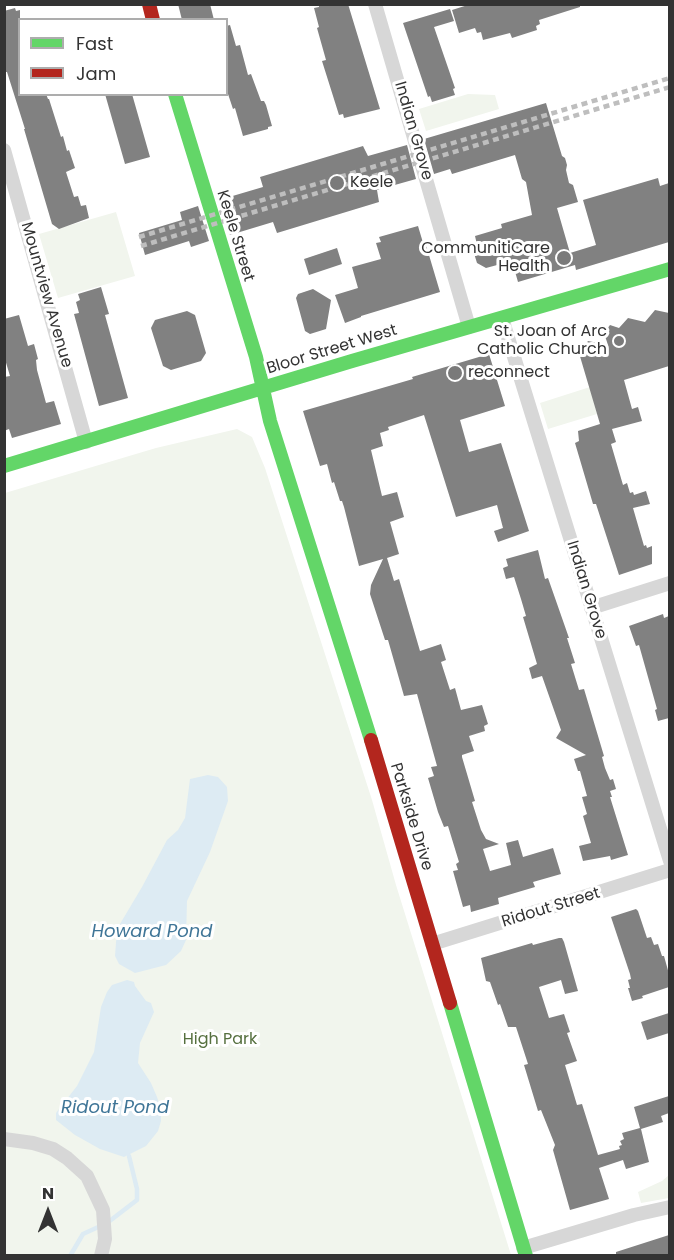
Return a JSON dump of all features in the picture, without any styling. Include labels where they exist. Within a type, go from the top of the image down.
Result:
[{"type":"main road","name":"Keele Street","points":[[176,96],[256,357],[262,388]]},
{"type":"main road","name":"Bloor Street West","points":[[4,466],[262,388],[669,270]]},
{"type":"main road","name":"Parkside Drive","points":[[262,388],[270,422],[385,784],[525,1252]]},
{"type":"street","name":"Indian Grove","points":[[380,6],[469,327]]},
{"type":"street","name":"Mountview Avenue","points":[[4,150],[86,442]]},
{"type":"street","name":"Indian Grove","points":[[502,318],[669,861]]},
{"type":"street","points":[[591,608],[669,584]]},
{"type":"street","name":"Ridout Street","points":[[432,945],[669,870]]},
{"type":"street","points":[[4,1139],[33,1143],[52,1149],[67,1158],[87,1176],[103,1210],[105,1239],[101,1256]]},
{"type":"street","points":[[525,1252],[634,1215],[669,1207]]},
{"type":"green space","points":[[468,94],[495,95],[499,109],[426,131],[419,109]]},
{"type":"green space","points":[[116,212],[135,276],[58,298],[39,234]]},
{"type":"green space","points":[[590,387],[597,414],[548,429],[540,403]]},
{"type":"green space","name":"High Park","points":[[237,429],[252,437],[265,468],[372,800],[396,885],[511,1255],[5,1255],[5,493],[156,448]]},
{"type":"green space","points":[[669,1175],[669,1198],[641,1203],[638,1192],[662,1181]]},
{"type":"water","name":"Howard Pond","points":[[208,775],[218,777],[227,787],[228,801],[210,852],[187,901],[186,940],[181,951],[166,965],[135,973],[119,964],[115,956],[117,929],[167,840],[178,830],[185,818],[190,779]]},
{"type":"water","name":"Ridout Pond","points":[[127,980],[134,982],[146,1001],[151,1003],[154,1012],[140,1043],[138,1063],[157,1097],[161,1109],[161,1121],[158,1131],[146,1146],[124,1157],[100,1149],[75,1135],[56,1120],[56,1113],[77,1086],[94,1052],[101,1007],[107,992],[112,985]]},
{"type":"building","points":[[178,4],[210,4],[214,18],[182,18]]},
{"type":"building","points":[[319,4],[348,4],[380,109],[344,118],[343,114],[339,115],[322,61],[326,60],[314,8],[319,7]]},
{"type":"building","points":[[471,4],[580,4],[580,7],[539,20],[537,30],[512,38],[510,33],[483,40],[481,32],[477,33],[475,28],[459,33],[452,10]]},
{"type":"building","points":[[15,8],[16,11],[20,10],[20,18],[18,18],[18,96],[47,96],[49,99],[61,137],[63,136],[75,168],[66,172],[74,197],[78,196],[81,206],[86,205],[89,218],[59,229],[52,224],[7,72],[4,72],[4,11]]},
{"type":"building","points":[[450,9],[454,21],[434,27],[455,88],[453,89],[455,95],[432,102],[430,96],[428,97],[403,23]]},
{"type":"building","points":[[230,25],[236,46],[240,45],[248,75],[251,74],[261,101],[264,101],[266,105],[272,126],[243,136],[235,108],[233,109],[228,94],[228,26]]},
{"type":"building","points":[[106,96],[133,96],[150,157],[125,164]]},
{"type":"building","points":[[546,103],[562,156],[565,158],[569,183],[573,185],[578,202],[557,208],[570,253],[596,245],[583,200],[658,178],[660,186],[669,183],[669,242],[576,270],[575,265],[518,282],[512,261],[486,268],[477,263],[473,250],[478,249],[475,236],[502,228],[501,224],[532,215],[526,182],[522,179],[515,155],[452,174],[450,169],[434,174],[424,139]]},
{"type":"building","points":[[407,145],[416,179],[377,190],[379,202],[277,233],[273,222],[230,235],[219,200],[263,187],[260,177],[363,146],[368,156]]},
{"type":"building","points":[[198,206],[209,241],[191,247],[189,241],[145,255],[139,233],[182,220],[180,212]]},
{"type":"building","points":[[418,226],[440,292],[345,323],[335,295],[358,288],[352,267],[381,259],[376,243],[381,242],[379,237]]},
{"type":"building","points":[[337,248],[342,264],[309,275],[304,259]]},
{"type":"building","points":[[101,287],[109,314],[105,315],[128,398],[99,406],[74,314],[79,313],[76,302],[80,300],[78,294]]},
{"type":"building","points":[[313,289],[331,300],[326,329],[310,334],[305,331],[296,298],[298,294]]},
{"type":"building","points":[[655,310],[669,313],[669,366],[624,380],[632,409],[638,407],[642,421],[612,429],[616,442],[611,444],[623,485],[627,483],[630,493],[633,492],[634,495],[646,491],[650,504],[633,508],[644,546],[646,545],[647,548],[652,546],[652,564],[619,575],[596,504],[593,504],[575,443],[579,441],[578,431],[600,424],[579,353],[588,341],[608,345],[604,333],[610,325],[619,328],[628,318],[645,322]]},
{"type":"building","points":[[187,311],[195,315],[206,353],[201,361],[171,370],[163,366],[151,328],[155,320]]},
{"type":"building","points":[[19,315],[28,346],[34,344],[38,359],[36,360],[37,370],[46,403],[54,401],[61,424],[12,438],[9,429],[4,431],[4,377],[10,376],[4,356],[4,319]]},
{"type":"building","points":[[489,354],[505,406],[460,420],[469,452],[501,443],[529,531],[498,542],[494,531],[503,528],[497,505],[456,517],[424,415],[388,427],[389,430],[380,433],[383,446],[371,450],[382,496],[397,492],[404,517],[390,522],[399,554],[387,558],[394,581],[399,579],[420,651],[441,644],[446,660],[441,662],[450,690],[455,688],[461,710],[482,705],[488,724],[484,726],[485,731],[469,736],[474,751],[462,757],[481,830],[486,839],[499,844],[483,849],[490,871],[511,865],[506,843],[518,840],[523,857],[553,848],[561,874],[533,882],[535,887],[498,898],[499,904],[471,912],[470,905],[463,907],[453,871],[458,870],[456,864],[459,862],[448,826],[444,827],[438,812],[428,778],[434,776],[431,767],[437,766],[417,694],[404,696],[388,640],[385,640],[370,594],[371,585],[383,559],[359,566],[342,501],[340,501],[334,482],[332,483],[327,464],[320,466],[303,411]]},
{"type":"building","points":[[538,550],[545,579],[548,578],[569,638],[567,638],[575,663],[571,664],[579,690],[584,689],[604,756],[602,757],[605,768],[610,780],[613,779],[616,789],[610,791],[612,797],[610,797],[628,855],[611,860],[610,856],[583,861],[579,846],[591,843],[583,816],[587,814],[582,797],[587,796],[574,759],[586,755],[556,738],[561,730],[542,676],[532,679],[529,668],[537,664],[523,617],[526,616],[521,599],[514,577],[506,579],[503,568],[508,566],[506,559]]},
{"type":"building","points":[[663,614],[664,618],[669,616],[669,718],[658,721],[655,710],[657,709],[639,645],[636,646],[629,626]]},
{"type":"building","points":[[636,909],[647,938],[651,937],[654,945],[658,944],[664,956],[669,974],[669,987],[632,1001],[628,988],[630,988],[628,980],[631,979],[630,974],[611,917]]},
{"type":"building","points":[[562,938],[564,942],[578,991],[565,994],[561,980],[539,987],[549,1018],[564,1014],[570,1032],[567,1033],[577,1061],[565,1065],[577,1105],[582,1104],[598,1155],[620,1149],[619,1146],[622,1145],[620,1141],[624,1139],[622,1133],[640,1128],[634,1107],[669,1096],[669,1113],[661,1116],[663,1122],[641,1129],[649,1162],[626,1169],[623,1160],[599,1168],[609,1199],[570,1210],[553,1150],[555,1145],[541,1110],[538,1111],[524,1065],[528,1064],[516,1027],[508,1027],[490,982],[486,981],[481,958],[532,943],[533,945]]},
{"type":"building","points":[[669,1013],[669,1033],[647,1040],[641,1022]]},
{"type":"building","points":[[669,1235],[669,1256],[616,1256],[616,1252]]},
{"type":"waterway","points":[[70,1256],[83,1234],[107,1223],[137,1200],[137,1189],[129,1156]]},
{"type":"railway","points":[[139,237],[670,78]]},
{"type":"railway","points":[[141,246],[670,87]]},
{"type":"traffic: fast","points":[[176,96],[256,357],[270,421],[371,740]]},
{"type":"traffic: fast","points":[[4,466],[352,361],[670,269]]},
{"type":"traffic: fast","points":[[450,1003],[526,1256]]},
{"type":"traffic: jam","points":[[149,4],[152,18]]},
{"type":"traffic: jam","points":[[371,740],[450,1003]]},
{"type":"place","name":"Keele","points":[[337,183]]},
{"type":"place","name":"CommunitiCare Health","points":[[564,258]]},
{"type":"place","name":"St. Joan of Arc Catholic Church","points":[[619,341]]},
{"type":"place","name":"reconnect","points":[[455,373]]}]
